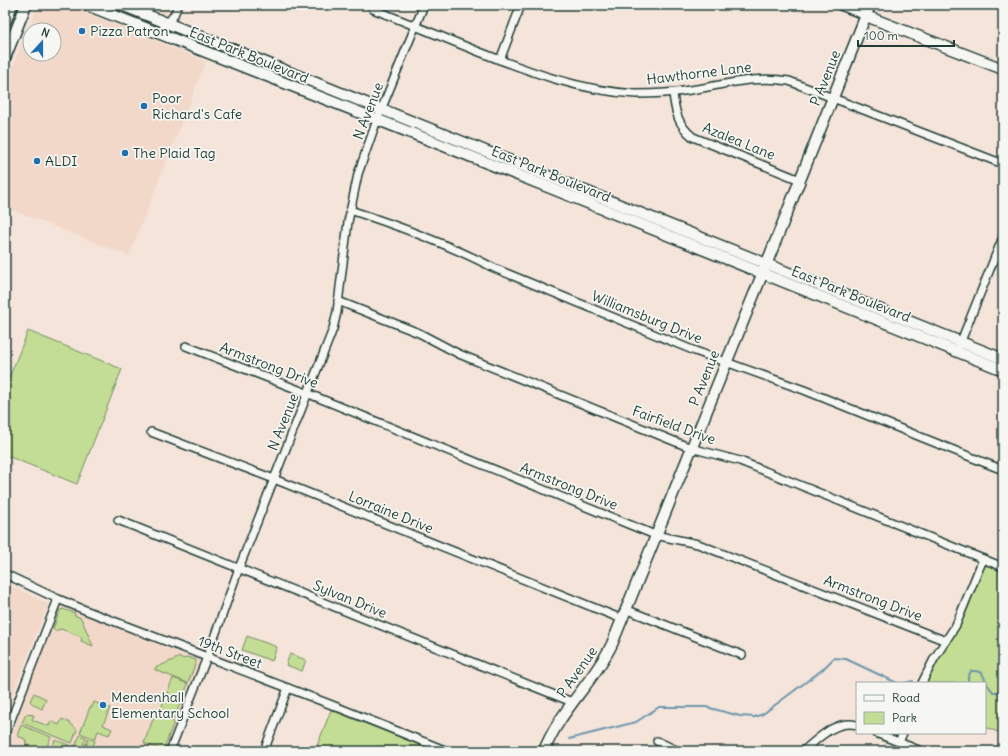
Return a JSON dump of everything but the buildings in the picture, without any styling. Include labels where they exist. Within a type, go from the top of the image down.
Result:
[{"type":"main road","points":[[5,22],[12,5]]},
{"type":"main road","points":[[5,58],[26,5]]},
{"type":"main road","name":"East Park Boulevard","points":[[87,5],[378,120],[764,269],[959,347],[1003,370]]},
{"type":"main road","name":"East Park Boulevard","points":[[122,5],[382,109],[764,269]]},
{"type":"main road","name":"P Avenue","points":[[544,751],[555,727],[607,655],[870,5]]},
{"type":"main road","points":[[866,16],[1003,69]]},
{"type":"main road","name":"East Park Boulevard","points":[[959,347],[1003,359]]},
{"type":"street","points":[[158,34],[168,24],[178,5]]},
{"type":"street","name":"N Avenue","points":[[170,751],[207,658],[239,568],[309,394],[333,329],[350,210],[358,174],[382,109],[424,5]]},
{"type":"street","points":[[500,60],[521,5]]},
{"type":"street","points":[[636,5],[648,5]]},
{"type":"street","points":[[838,5],[866,16]]},
{"type":"street","name":"Hawthorne Lane","points":[[373,9],[500,60],[569,84],[605,91],[629,93],[673,93],[748,80],[773,79],[789,81],[1003,164]]},
{"type":"street","name":"Azalea Lane","points":[[673,93],[674,106],[680,122],[687,132],[693,137],[800,180]]},
{"type":"street","name":"Williamsburg Drive","points":[[350,210],[383,221],[695,351],[804,390],[1003,470]]},
{"type":"street","points":[[959,347],[1003,237]]},
{"type":"street","points":[[995,257],[1003,260]]},
{"type":"street","name":"Fairfield Drive","points":[[338,301],[419,333],[459,354],[691,448],[740,461],[1003,567]]},
{"type":"street","name":"Armstrong Drive","points":[[186,346],[309,394],[660,537],[698,544],[946,641]]},
{"type":"street","name":"Lorraine Drive","points":[[151,432],[623,614],[742,655]]},
{"type":"street","name":"Sylvan Drive","points":[[118,520],[572,702]]},
{"type":"street","points":[[922,682],[929,667],[956,625],[982,559]]},
{"type":"street","name":"19th Street","points":[[5,574],[58,599],[446,751]]},
{"type":"street","points":[[5,735],[58,599]]},
{"type":"street","points":[[264,751],[288,688]]},
{"type":"street","points":[[803,751],[841,724],[856,726]]},
{"type":"street","points":[[879,734],[921,751]]},
{"type":"street","points":[[899,742],[903,734]]},
{"type":"street","points":[[657,741],[678,751]]},
{"type":"shaded area","points":[[38,5],[67,5],[206,61],[129,256],[5,207],[5,85],[22,44],[22,62],[62,62],[62,22],[31,22]]},
{"type":"shaded area","points":[[143,5],[172,5],[168,15]]},
{"type":"shaded area","points":[[5,583],[48,604],[5,714]]},
{"type":"shaded area","name":"Mendenhall Elementary School","points":[[59,605],[202,661],[167,751],[5,751]]},
{"type":"green space","points":[[28,331],[122,369],[77,484],[5,455],[5,388]]},
{"type":"green space","points":[[988,565],[1003,571],[1003,734],[986,727],[986,682],[926,682],[933,667],[958,630],[982,569]]},
{"type":"green space","points":[[63,609],[75,613],[74,615],[81,618],[93,646],[81,641],[82,637],[61,629],[55,631],[53,629],[60,610]]},
{"type":"green space","points":[[247,636],[277,647],[272,661],[242,650]]},
{"type":"green space","points":[[290,654],[306,660],[302,671],[286,665]]},
{"type":"green space","points":[[180,657],[184,659],[187,657],[196,660],[188,683],[155,670],[155,668]]},
{"type":"green space","points":[[173,678],[188,684],[174,719],[157,713],[158,710],[160,711]]},
{"type":"green space","points":[[34,693],[46,699],[42,709],[30,701]]},
{"type":"green space","points":[[94,702],[110,708],[103,725],[112,729],[109,735],[98,731],[95,739],[80,733],[90,707],[92,707]]},
{"type":"green space","points":[[331,710],[435,751],[315,751]]},
{"type":"green space","points":[[26,714],[34,715],[32,720],[49,726],[51,721],[59,725],[62,719],[68,722],[77,730],[72,743],[22,723]]},
{"type":"green space","points":[[155,714],[174,722],[163,751],[144,743]]},
{"type":"green space","points":[[21,725],[51,737],[45,751],[28,751],[25,739],[17,736]]},
{"type":"green space","points":[[80,735],[87,738],[83,744],[88,745],[86,744],[89,738],[95,741],[91,751],[73,751]]},
{"type":"green space","points":[[55,740],[69,745],[67,751],[51,751]]},
{"type":"waterway","points":[[569,739],[636,722],[659,707],[706,707],[740,716],[755,717],[763,714],[822,670],[834,658],[846,659],[895,682]]},
{"type":"waterway","points":[[968,682],[968,677],[971,671],[976,671],[982,673],[993,692],[1001,692],[1003,690]]},
{"type":"waterway","points":[[909,682],[913,681]]},
{"type":"place","name":"Pizza Patron","points":[[82,31]]},
{"type":"place","name":"Poor Richard's Cafe","points":[[144,106]]},
{"type":"place","name":"The Plaid Tag","points":[[125,153]]},
{"type":"place","name":"ALDI","points":[[37,161]]},
{"type":"place","name":"Mendenhall Elementary School","points":[[103,705]]}]
